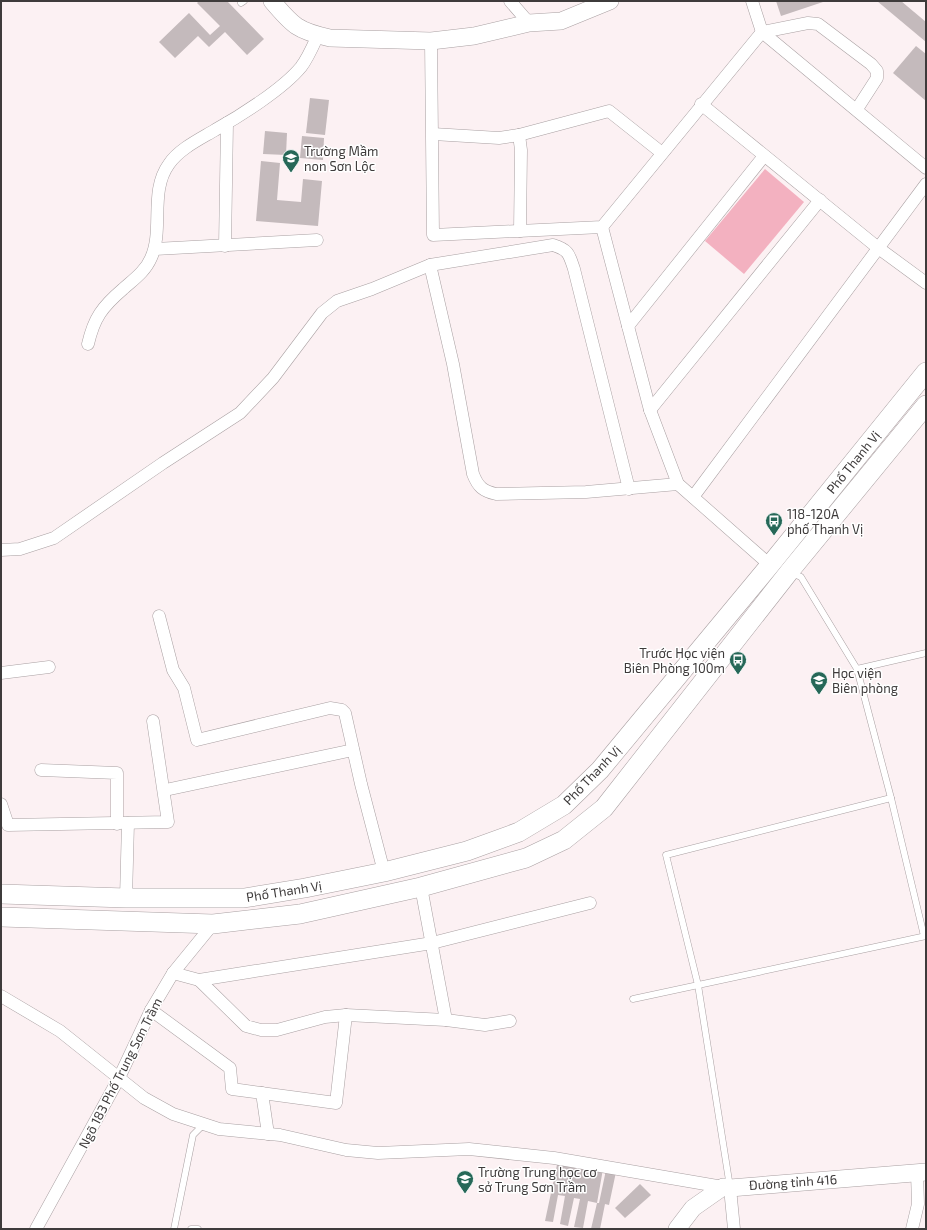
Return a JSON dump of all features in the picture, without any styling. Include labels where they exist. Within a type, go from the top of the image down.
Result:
[{"type":"main road","name":"Phố Thanh Vị","points":[[1,894],[126,898],[244,898],[305,888],[384,872],[467,851],[519,832],[564,805],[600,770],[770,565],[926,372]]},
{"type":"main road","name":"Phố Thanh Vị","points":[[1,916],[213,924],[300,914],[421,887],[526,858],[564,840],[604,808],[789,572],[926,405]]},
{"type":"main road","points":[[770,565],[789,572]]},
{"type":"street","points":[[272,1],[291,24],[318,35],[330,38],[431,41],[474,36],[529,23],[561,20],[603,2]]},
{"type":"street","points":[[510,1],[529,23]]},
{"type":"street","points":[[752,1],[762,32],[926,168]]},
{"type":"street","points":[[431,41],[433,235],[602,227],[701,104],[762,32],[808,23],[818,24],[871,64],[877,71],[877,78],[857,110]]},
{"type":"street","points":[[88,344],[92,324],[102,309],[139,276],[150,261],[155,249],[162,179],[168,164],[181,152],[227,123],[289,79],[301,66],[318,35]]},
{"type":"street","points":[[701,104],[877,247],[926,283]]},
{"type":"street","points":[[433,134],[499,138],[519,135],[609,111],[662,153]]},
{"type":"street","points":[[225,246],[227,123]]},
{"type":"street","points":[[519,135],[521,150],[520,231]]},
{"type":"street","points":[[628,326],[764,156]]},
{"type":"street","points":[[693,497],[877,247],[926,184]]},
{"type":"street","points":[[650,410],[820,200]]},
{"type":"street","points":[[602,227],[650,410],[678,484],[770,565]]},
{"type":"street","points":[[155,249],[317,240]]},
{"type":"street","points":[[1,550],[20,548],[54,538],[163,463],[240,413],[273,378],[322,313],[337,301],[372,289],[430,265],[553,246],[565,249],[569,254],[574,269],[629,489]]},
{"type":"street","points":[[430,265],[453,364],[476,484],[484,491],[496,494],[539,494],[629,489],[678,484]]},
{"type":"street","points":[[159,616],[174,670],[184,688],[197,740],[338,708],[345,713],[384,872]]},
{"type":"street","points":[[1,673],[49,667]]},
{"type":"street","points":[[1,804],[8,825],[168,822],[153,720]]},
{"type":"street","points":[[170,789],[353,750]]},
{"type":"street","points":[[41,770],[117,773],[122,824],[126,898]]},
{"type":"street","points":[[421,887],[446,1020]]},
{"type":"street","points":[[173,973],[199,980],[432,943],[590,903]]},
{"type":"street","name":"Ngõ 183 Phố Trung Sơn Trầm","points":[[36,1229],[119,1078],[151,1010],[173,973],[213,924]]},
{"type":"street","points":[[199,980],[246,1026],[261,1030],[277,1030],[325,1017],[346,1016],[446,1020],[485,1025],[510,1021]]},
{"type":"street","points":[[1,996],[60,1031],[144,1098],[173,1114],[219,1129],[268,1134],[346,1150],[378,1153],[469,1149],[554,1158],[726,1187]]},
{"type":"street","points":[[151,1010],[230,1068],[232,1089],[336,1103],[346,1016]]},
{"type":"street","points":[[262,1093],[268,1134]]},
{"type":"street","points":[[912,1229],[918,1204],[921,1173]]},
{"type":"street","name":"Đường tỉnh 416","points":[[726,1187],[921,1173]]},
{"type":"street","points":[[677,1229],[693,1208],[726,1187]]},
{"type":"street","points":[[726,1187],[734,1229]]},
{"type":"lane","points":[[633,999],[925,936],[857,669],[801,577],[789,572]]},
{"type":"lane","points":[[857,669],[926,653]]},
{"type":"lane","points":[[726,1187],[698,985],[666,855],[891,798]]},
{"type":"lane","points":[[174,1229],[193,1135],[204,1124]]},
{"type":"lane","points":[[191,1229],[198,1229]]},
{"type":"shaded area","points":[[765,169],[804,202],[744,274],[705,241]]},
{"type":"building","points":[[199,1],[227,1],[264,39],[247,55],[225,32],[209,47],[198,36],[175,58],[159,42],[189,13],[210,35],[220,26],[197,3]]},
{"type":"building","points":[[776,1],[826,1],[781,16]]},
{"type":"building","points":[[877,1],[901,1],[926,22],[926,42]]},
{"type":"building","points":[[916,46],[926,54],[926,101],[893,73]]},
{"type":"building","points":[[310,98],[329,100],[325,135],[306,133]]},
{"type":"building","points":[[265,131],[287,133],[286,155],[263,154]]},
{"type":"building","points":[[302,136],[324,138],[323,160],[300,158]]},
{"type":"building","points":[[261,161],[280,163],[277,200],[301,202],[303,179],[322,181],[318,226],[256,221]]},
{"type":"building","points":[[558,1160],[603,1169],[597,1203],[588,1201],[583,1228],[574,1227],[580,1199],[574,1198],[568,1226],[560,1224],[565,1196],[558,1195],[553,1222],[545,1221]]},
{"type":"building","points":[[606,1170],[616,1172],[609,1205],[605,1204],[600,1229],[591,1229],[597,1203],[599,1203]]},
{"type":"building","points":[[640,1184],[651,1195],[625,1218],[615,1208]]},
{"type":"place","name":"Trường Mầm non Sơn Lộc","points":[[291,173]]},
{"type":"place","name":"118-120A phố Thanh Vị","points":[[774,536]]},
{"type":"place","name":"Trước Học viện Biên Phòng 100m","points":[[738,675]]},
{"type":"place","name":"Học viện Biên phòng","points":[[819,695]]},
{"type":"place","name":"Trường Trung học cơ sở Trung Sơn Trầm","points":[[465,1194]]}]
